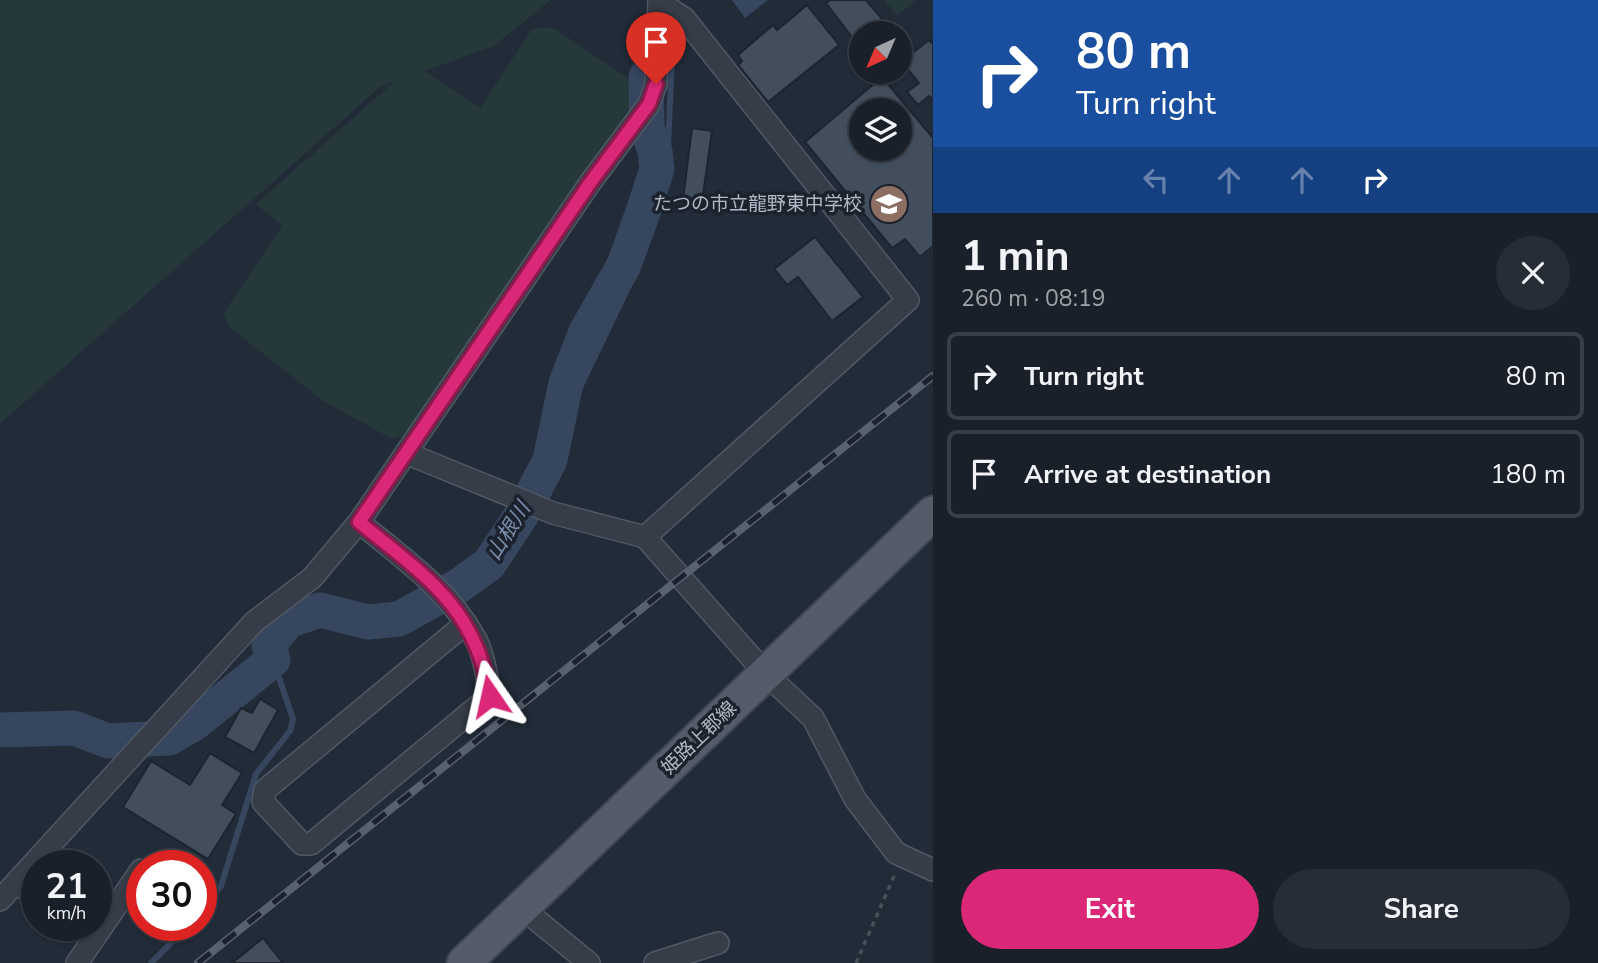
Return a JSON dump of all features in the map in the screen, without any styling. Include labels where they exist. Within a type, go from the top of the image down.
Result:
[{"type":"main road","name":"姫路上郡線","points":[[464,963],[933,513]]},
{"type":"street","points":[[645,537],[908,300],[684,18],[659,1]]},
{"type":"street","points":[[0,901],[254,622],[312,578],[359,522],[590,183],[649,104],[656,84],[659,1]]},
{"type":"street","points":[[406,453],[553,513],[645,537],[766,674],[813,718],[855,799],[896,853],[933,870]]},
{"type":"street","points":[[359,522],[435,583],[465,624],[475,638],[490,696],[312,844],[302,844],[263,802],[265,790],[465,624]]},
{"type":"street","points":[[16,883],[21,886]]},
{"type":"street","points":[[112,903],[126,887]]},
{"type":"street","points":[[522,908],[589,963]]},
{"type":"street","points":[[77,963],[85,941]]},
{"type":"street","points":[[655,963],[718,943]]},
{"type":"path","points":[[856,963],[902,856]]},
{"type":"shaded area","points":[[0,0],[551,0],[494,46],[425,71],[480,108],[532,29],[552,27],[640,86],[631,97],[634,111],[403,436],[392,439],[322,400],[229,327],[223,314],[282,226],[256,204],[395,81],[381,86],[0,424]]},
{"type":"shaded area","points":[[884,0],[916,0],[897,16]]},
{"type":"water","points":[[732,0],[768,0],[745,18]]},
{"type":"building","points":[[830,0],[866,0],[884,21],[849,21],[849,33],[826,3]]},
{"type":"building","points":[[807,5],[839,45],[768,102],[738,65],[742,61],[738,55],[773,25],[777,30]]},
{"type":"building","points":[[929,40],[933,44],[933,100],[929,96],[918,105],[907,92],[919,83],[912,74],[912,53]]},
{"type":"building","points":[[874,84],[888,84],[900,98],[857,98]]},
{"type":"building","points":[[849,105],[849,161],[912,161],[912,113],[933,138],[933,246],[920,257],[905,239],[892,248],[805,142]]},
{"type":"building","points":[[692,128],[712,131],[702,202],[683,199]]},
{"type":"building","points":[[815,237],[863,297],[832,321],[798,277],[787,285],[774,269]]},
{"type":"building","points":[[260,699],[278,710],[254,753],[225,737],[241,708],[252,713]]},
{"type":"building","points":[[210,753],[242,773],[222,805],[236,814],[214,850],[193,850],[123,807],[151,761],[190,785]]},
{"type":"building","points":[[263,938],[283,963],[232,963]]},
{"type":"waterway","points":[[560,415],[573,402],[625,294],[666,187],[674,19]]},
{"type":"waterway","name":"山根川","points":[[0,730],[74,728],[108,741],[169,738],[195,723],[273,660],[269,645],[288,621],[320,610],[368,622],[399,619],[460,585],[489,564],[522,514],[550,460],[566,383],[586,332],[624,265],[657,169],[655,151],[647,128],[646,77]]},
{"type":"waterway","points":[[217,891],[221,886],[256,774],[290,731],[293,719],[273,660]]},
{"type":"waterway","points":[[151,963],[173,941]]},
{"type":"railway","points":[[198,963],[933,376]]},
{"type":"place","name":"たつの市立龍野東中学校","points":[[889,204]]},
{"type":"route","points":[[490,696],[486,669],[475,638],[435,583],[359,522],[590,183],[649,104],[656,84]]}]
